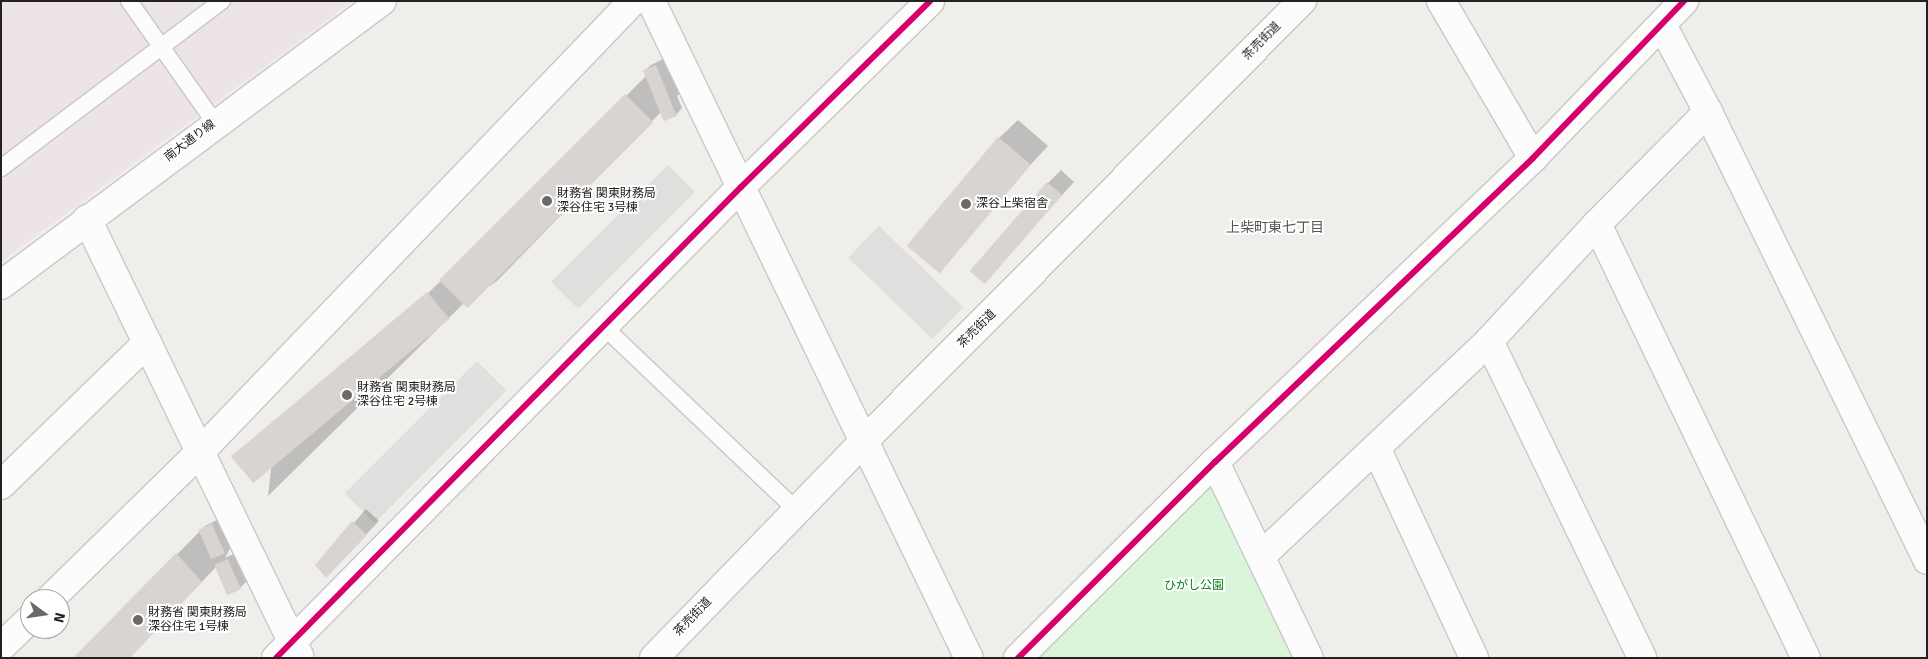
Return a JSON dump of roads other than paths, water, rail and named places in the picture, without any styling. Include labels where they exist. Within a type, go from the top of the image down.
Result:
[{"type":"street","name":"南大通り線","points":[[1,285],[87,219],[382,1]]},
{"type":"street","points":[[60,589],[200,452],[633,1]]},
{"type":"street","points":[[651,1],[969,658]]},
{"type":"street","points":[[87,219],[200,452],[289,653],[603,326],[930,1]]},
{"type":"street","name":"茶売街道","points":[[654,658],[864,441],[1302,1]]},
{"type":"street","points":[[1441,1],[1533,158]]},
{"type":"street","points":[[1018,658],[1215,462],[1533,158],[1684,1]]},
{"type":"street","points":[[1662,25],[1708,112],[1927,560]]},
{"type":"street","points":[[1260,556],[1377,450],[1489,341],[1597,224],[1708,112]]},
{"type":"street","points":[[1597,224],[1806,658]]},
{"type":"street","points":[[1489,341],[1642,658]]},
{"type":"street","points":[[1,485],[147,343]]},
{"type":"street","points":[[1377,450],[1474,658]]},
{"type":"street","points":[[1215,462],[1309,658]]},
{"type":"street","points":[[1,647],[20,629]]},
{"type":"lane","points":[[129,1],[160,48],[216,123]]},
{"type":"lane","points":[[1,168],[222,1]]},
{"type":"lane","points":[[603,326],[797,511]]},
{"type":"place","name":"財務省 関東財務局 深谷住宅 3号棟","points":[[547,201]]},
{"type":"place","name":"深谷上柴宿舎","points":[[966,204]]},
{"type":"place","name":"財務省 関東財務局 深谷住宅 2号棟","points":[[347,395]]},
{"type":"place","name":"財務省 関東財務局 深谷住宅 1号棟","points":[[138,620]]},
{"type":"district","name":"上柴町東七丁目","points":[[1275,228]]},
{"type":"park label","name":"ひがし公園","points":[[1194,586]]}]
